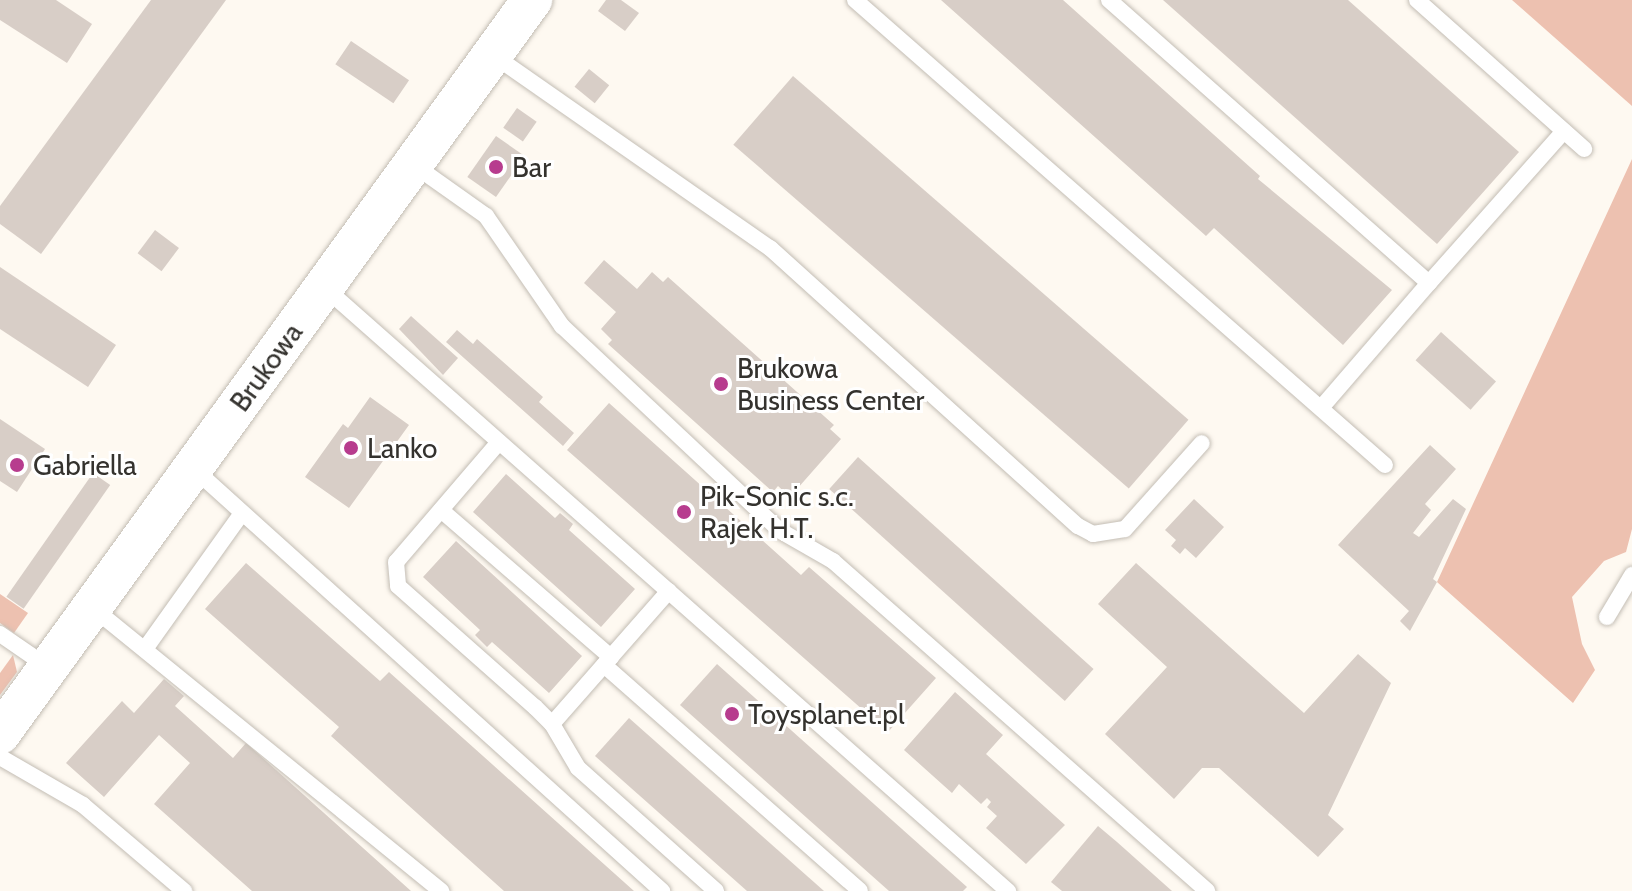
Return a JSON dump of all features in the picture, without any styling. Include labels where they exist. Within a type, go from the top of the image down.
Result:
[{"type":"street","name":"Brukowa","points":[[0,734],[532,0]]},
{"type":"lane","points":[[855,0],[1385,465]]},
{"type":"lane","points":[[1109,0],[1429,283]]},
{"type":"lane","points":[[1417,0],[1584,149]]},
{"type":"lane","points":[[493,55],[770,248],[1078,526],[1093,534],[1125,529],[1202,443]]},
{"type":"lane","points":[[1321,408],[1564,131]]},
{"type":"lane","points":[[414,165],[486,216],[562,326],[779,530],[833,561],[1207,891]]},
{"type":"lane","points":[[324,287],[1008,891]]},
{"type":"lane","points":[[499,442],[396,562],[398,586],[552,724],[578,768],[716,891]]},
{"type":"lane","points":[[193,468],[232,500],[240,516],[662,891]]},
{"type":"lane","points":[[441,510],[860,891]]},
{"type":"lane","points":[[145,649],[240,516]]},
{"type":"lane","points":[[1607,617],[1632,575]]},
{"type":"lane","points":[[552,724],[669,591]]},
{"type":"lane","points":[[92,607],[441,891]]},
{"type":"lane","points":[[0,634],[48,667]]},
{"type":"lane","points":[[0,757],[83,805],[184,891]]},
{"type":"shaded area","points":[[1512,0],[1632,0],[1632,106]]},
{"type":"shaded area","points":[[1632,159],[1632,529],[1626,552],[1604,561],[1572,597],[1582,644],[1595,670],[1573,703],[1437,582]]},
{"type":"shaded area","points":[[0,594],[28,613],[14,633],[0,623]]},
{"type":"shaded area","points":[[13,655],[17,672],[0,695],[0,673]]},
{"type":"building","points":[[0,0],[56,0],[92,24],[67,63],[0,20]]},
{"type":"building","points":[[151,0],[226,0],[41,254],[0,224],[0,206]]},
{"type":"building","points":[[606,0],[621,0],[639,13],[625,31],[598,11]]},
{"type":"building","points":[[941,0],[1063,0],[1260,176],[1258,179],[1392,290],[1343,345],[1214,228],[1206,236]]},
{"type":"building","points":[[1163,0],[1348,0],[1519,152],[1437,244]]},
{"type":"building","points":[[351,41],[409,80],[393,103],[335,64]]},
{"type":"building","points":[[589,69],[609,85],[595,103],[575,87]]},
{"type":"building","points":[[793,76],[1188,420],[1129,488],[733,145]]},
{"type":"building","points":[[517,108],[537,122],[523,141],[503,128]]},
{"type":"building","name":"Bar","points":[[496,136],[525,156],[496,197],[467,177]]},
{"type":"building","points":[[155,230],[179,248],[162,271],[138,253]]},
{"type":"building","name":"Brukowa Business Center","points":[[604,260],[637,289],[652,272],[663,282],[668,277],[834,425],[830,429],[841,439],[790,497],[778,486],[773,492],[608,344],[612,340],[601,329],[616,312],[584,283]]},
{"type":"building","points":[[0,267],[116,345],[88,387],[0,329]]},
{"type":"building","points":[[411,316],[458,358],[443,375],[399,329]]},
{"type":"building","points":[[457,330],[473,344],[477,339],[543,397],[539,402],[574,433],[563,446],[446,342]]},
{"type":"building","points":[[1441,332],[1496,382],[1471,410],[1416,360]]},
{"type":"building","points":[[370,397],[409,425],[349,508],[305,477],[343,424],[348,428]]},
{"type":"building","points":[[609,403],[801,575],[809,567],[936,678],[888,732],[567,450]]},
{"type":"building","name":"Gabriella","points":[[0,419],[45,449],[17,492],[0,481]]},
{"type":"building","points":[[1430,445],[1456,469],[1425,504],[1431,510],[1413,533],[1419,537],[1453,499],[1466,509],[1433,579],[1437,582],[1410,631],[1400,621],[1409,611],[1338,545]]},
{"type":"building","points":[[858,457],[1094,669],[1065,701],[829,489]]},
{"type":"building","points":[[93,473],[110,485],[24,609],[6,597]]},
{"type":"building","points":[[506,474],[555,518],[560,513],[573,524],[569,530],[635,589],[601,627],[473,512]]},
{"type":"building","points":[[1194,499],[1224,527],[1196,558],[1185,548],[1180,554],[1171,546],[1176,540],[1165,530]]},
{"type":"building","points":[[456,541],[582,656],[549,693],[492,642],[487,647],[475,635],[480,630],[423,577]]},
{"type":"building","points":[[246,563],[380,681],[389,672],[634,891],[504,891],[331,736],[339,727],[205,609]]},
{"type":"building","points":[[1136,563],[1304,713],[1358,654],[1391,683],[1328,815],[1344,829],[1318,857],[1219,768],[1202,768],[1174,799],[1105,734],[1167,667],[1098,604]]},
{"type":"building","points":[[717,664],[967,887],[963,891],[889,891],[680,705]]},
{"type":"building","points":[[164,679],[184,696],[175,706],[233,758],[246,743],[411,891],[252,891],[154,804],[190,763],[159,735],[104,797],[66,763],[122,701],[134,713]]},
{"type":"building","points":[[955,692],[1003,735],[986,754],[1065,825],[1026,864],[986,828],[997,816],[987,807],[991,802],[987,798],[981,804],[959,784],[952,793],[904,750]]},
{"type":"building","points":[[629,718],[824,891],[747,891],[595,756]]},
{"type":"building","points":[[1098,826],[1172,891],[1062,891],[1051,882]]},
{"type":"place","name":"Bar","points":[[496,167]]},
{"type":"place","name":"Brukowa Business Center","points":[[721,384]]},
{"type":"place","name":"Lanko","points":[[351,448]]},
{"type":"place","name":"Gabriella","points":[[17,465]]},
{"type":"place","name":"Pik-Sonic s.c. Rajek H.T.","points":[[684,512]]},
{"type":"place","name":"Toysplanet.pl","points":[[732,714]]}]
